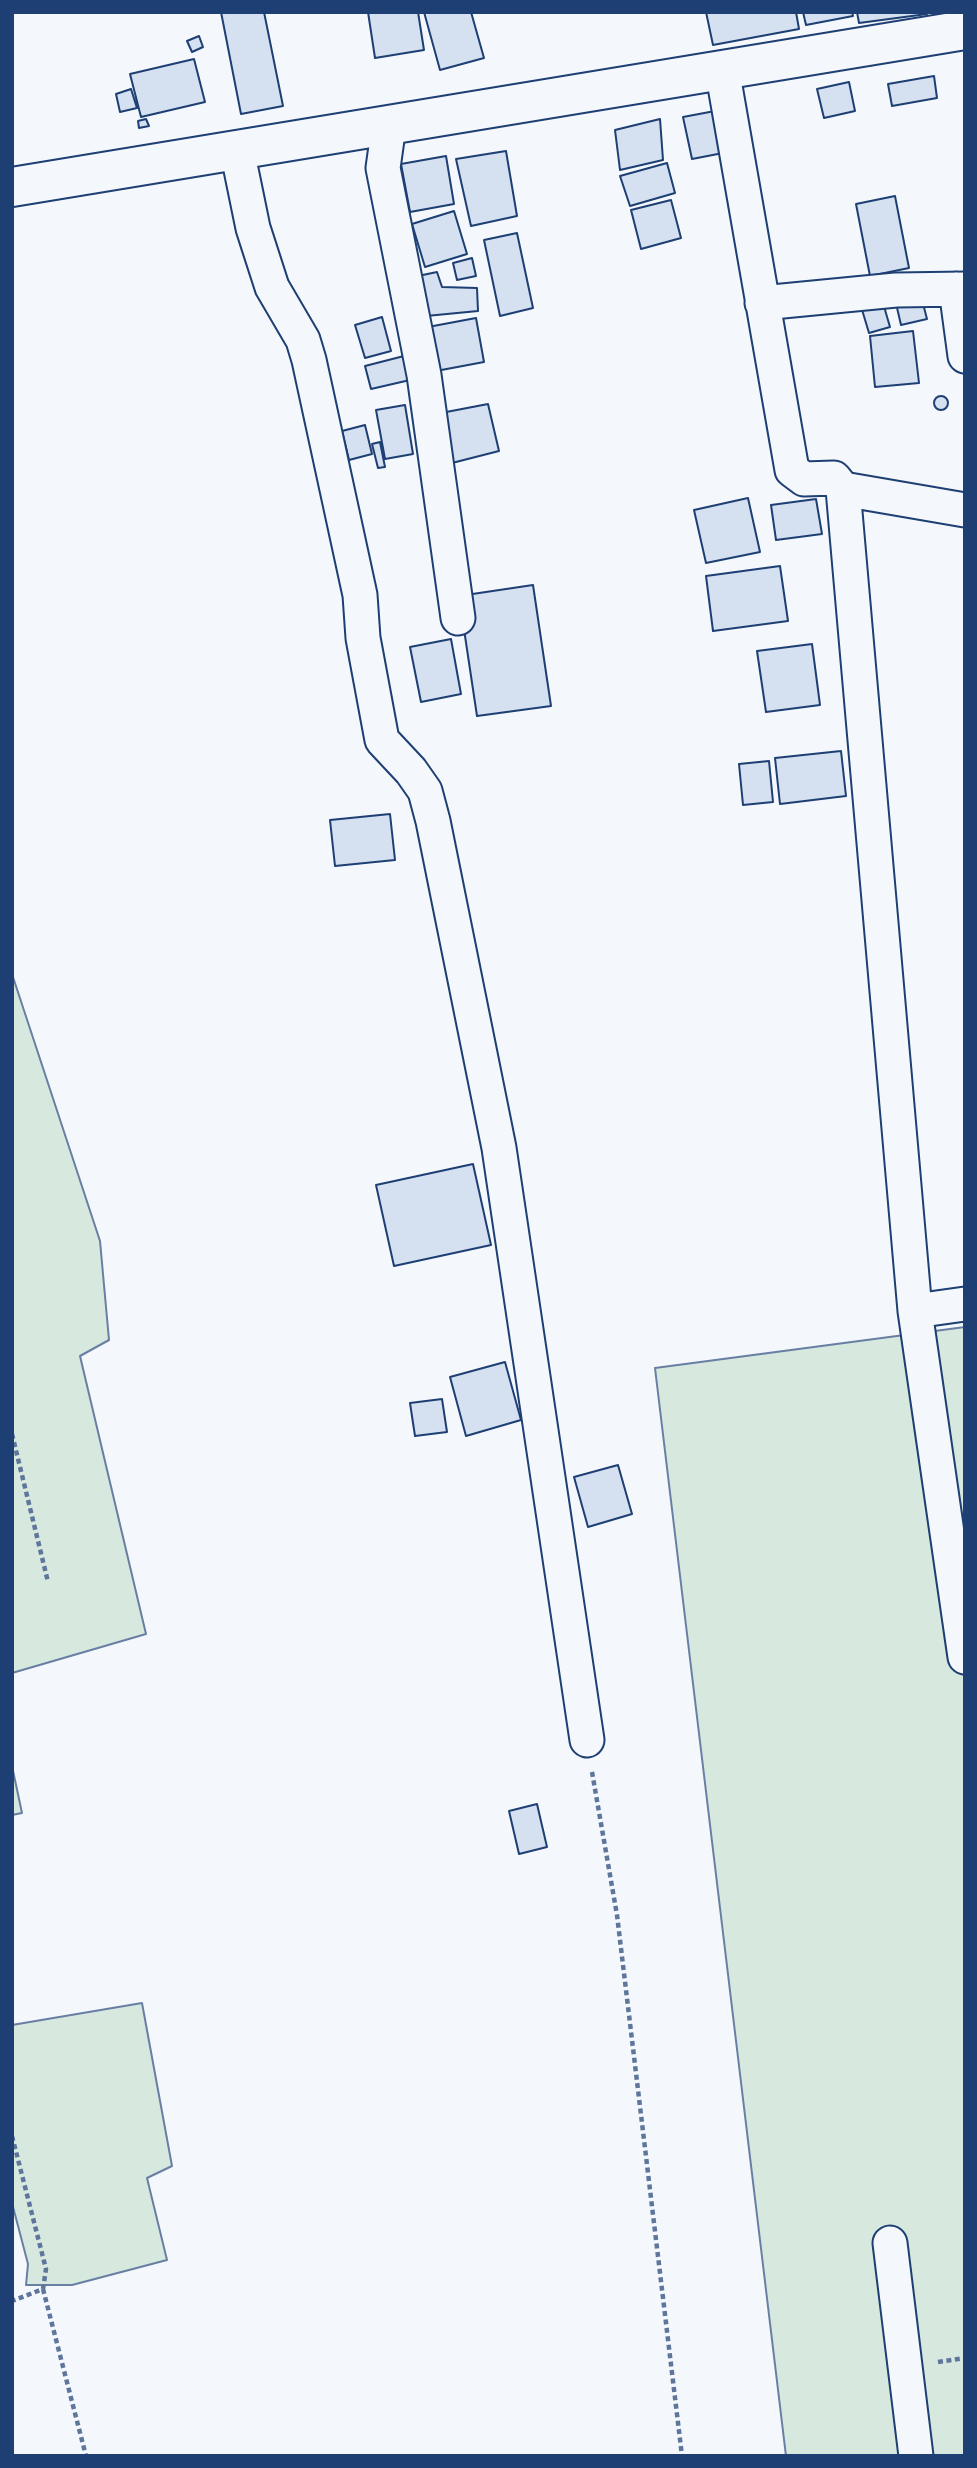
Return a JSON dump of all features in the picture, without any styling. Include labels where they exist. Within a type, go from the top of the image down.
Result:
[{"type":"street","points":[[12,187],[965,30]]},
{"type":"street","points":[[722,69],[792,470],[804,479],[834,478],[843,489],[915,1311],[965,1657]]},
{"type":"street","points":[[389,125],[383,168],[424,374],[458,618]]},
{"type":"street","points":[[237,150],[253,229],[272,287],[303,340],[309,360],[360,595],[363,638],[382,740],[425,791],[433,821],[499,1148],[587,1740]]},
{"type":"street","points":[[762,303],[896,290],[960,289],[965,356]]},
{"type":"street","points":[[843,489],[965,510]]},
{"type":"street","points":[[915,1311],[965,1304]]},
{"type":"street","points":[[890,2243],[915,2456]]},
{"type":"path","points":[[12,1434],[48,1582]]},
{"type":"path","points":[[587,1740],[617,1916],[682,2456]]},
{"type":"path","points":[[12,2136],[46,2269],[43,2289],[86,2456]]},
{"type":"path","points":[[12,2301],[43,2289]]},
{"type":"shaded area","points":[[12,974],[100,1241],[109,1340],[80,1356],[146,1634],[12,1673]]},
{"type":"shaded area","points":[[965,1327],[965,2456],[786,2456],[655,1368]]},
{"type":"shaded area","points":[[12,1766],[22,1813],[12,1815]]},
{"type":"shaded area","points":[[142,2003],[172,2166],[147,2178],[167,2260],[72,2285],[26,2285],[28,2264],[12,2203],[12,2025]]},
{"type":"building","points":[[221,12],[264,12],[283,106],[241,114]]},
{"type":"building","points":[[368,12],[418,12],[424,50],[375,58]]},
{"type":"building","points":[[424,12],[471,12],[484,58],[440,70]]},
{"type":"building","points":[[706,12],[796,12],[799,29],[713,45]]},
{"type":"building","points":[[803,12],[852,12],[853,16],[806,25]]},
{"type":"building","points":[[857,12],[926,12],[927,14],[859,23]]},
{"type":"building","points":[[199,36],[203,47],[192,52],[187,41]]},
{"type":"building","points":[[194,59],[205,102],[141,117],[130,74]]},
{"type":"building","points":[[934,76],[937,98],[892,106],[888,84]]},
{"type":"building","points":[[849,82],[855,111],[824,118],[817,89]]},
{"type":"building","points":[[131,89],[137,108],[120,112],[116,94]]},
{"type":"building","points":[[715,111],[723,153],[692,159],[683,117]]},
{"type":"building","points":[[146,119],[149,126],[139,128],[138,121]]},
{"type":"building","points":[[660,119],[663,160],[620,170],[615,130]]},
{"type":"building","points":[[506,151],[517,216],[471,226],[456,159]]},
{"type":"building","points":[[446,156],[454,204],[410,212],[401,164]]},
{"type":"building","points":[[667,163],[675,193],[630,206],[620,176]]},
{"type":"building","points":[[895,196],[909,268],[870,276],[856,204]]},
{"type":"building","points":[[671,200],[681,238],[641,249],[631,210]]},
{"type":"building","points":[[454,211],[467,254],[425,267],[412,224]]},
{"type":"building","points":[[517,233],[533,308],[500,316],[484,240]]},
{"type":"building","points":[[472,258],[476,276],[457,280],[453,263]]},
{"type":"building","points":[[437,272],[442,287],[477,288],[478,311],[426,316],[418,276]]},
{"type":"building","points":[[920,292],[927,319],[901,325],[895,299]]},
{"type":"building","points":[[881,296],[890,327],[869,333],[860,303]]},
{"type":"building","points":[[382,317],[391,351],[365,358],[355,325]]},
{"type":"building","points":[[476,318],[484,362],[436,371],[428,327]]},
{"type":"building","points":[[913,331],[919,383],[875,387],[870,336]]},
{"type":"building","points":[[404,356],[410,380],[371,389],[365,366]]},
{"type":"building","points":[[938,396],[944,396],[948,403],[944,410],[938,410],[934,406],[934,400]]},
{"type":"building","points":[[488,404],[499,451],[452,463],[441,413]]},
{"type":"building","points":[[405,405],[413,454],[385,459],[376,410]]},
{"type":"building","points":[[365,425],[372,454],[349,460],[342,431]]},
{"type":"building","points":[[380,442],[385,467],[378,468],[372,444]]},
{"type":"building","points":[[748,498],[760,552],[706,563],[694,510]]},
{"type":"building","points":[[816,499],[822,534],[776,540],[771,505]]},
{"type":"building","points":[[780,566],[788,621],[713,631],[706,576]]},
{"type":"building","points":[[533,585],[551,706],[477,716],[459,596]]},
{"type":"building","points":[[451,639],[461,694],[421,702],[410,647]]},
{"type":"building","points":[[812,644],[820,705],[766,712],[757,651]]},
{"type":"building","points":[[841,751],[846,796],[780,804],[775,758]]},
{"type":"building","points":[[769,761],[773,802],[743,805],[739,764]]},
{"type":"building","points":[[390,814],[395,860],[335,866],[330,820]]},
{"type":"building","points":[[473,1164],[491,1245],[394,1266],[376,1185]]},
{"type":"building","points":[[505,1362],[521,1420],[466,1436],[450,1377]]},
{"type":"building","points":[[442,1399],[447,1432],[415,1436],[410,1403]]},
{"type":"building","points":[[618,1465],[632,1514],[588,1527],[574,1477]]},
{"type":"building","points":[[537,1804],[547,1847],[519,1854],[509,1811]]}]
